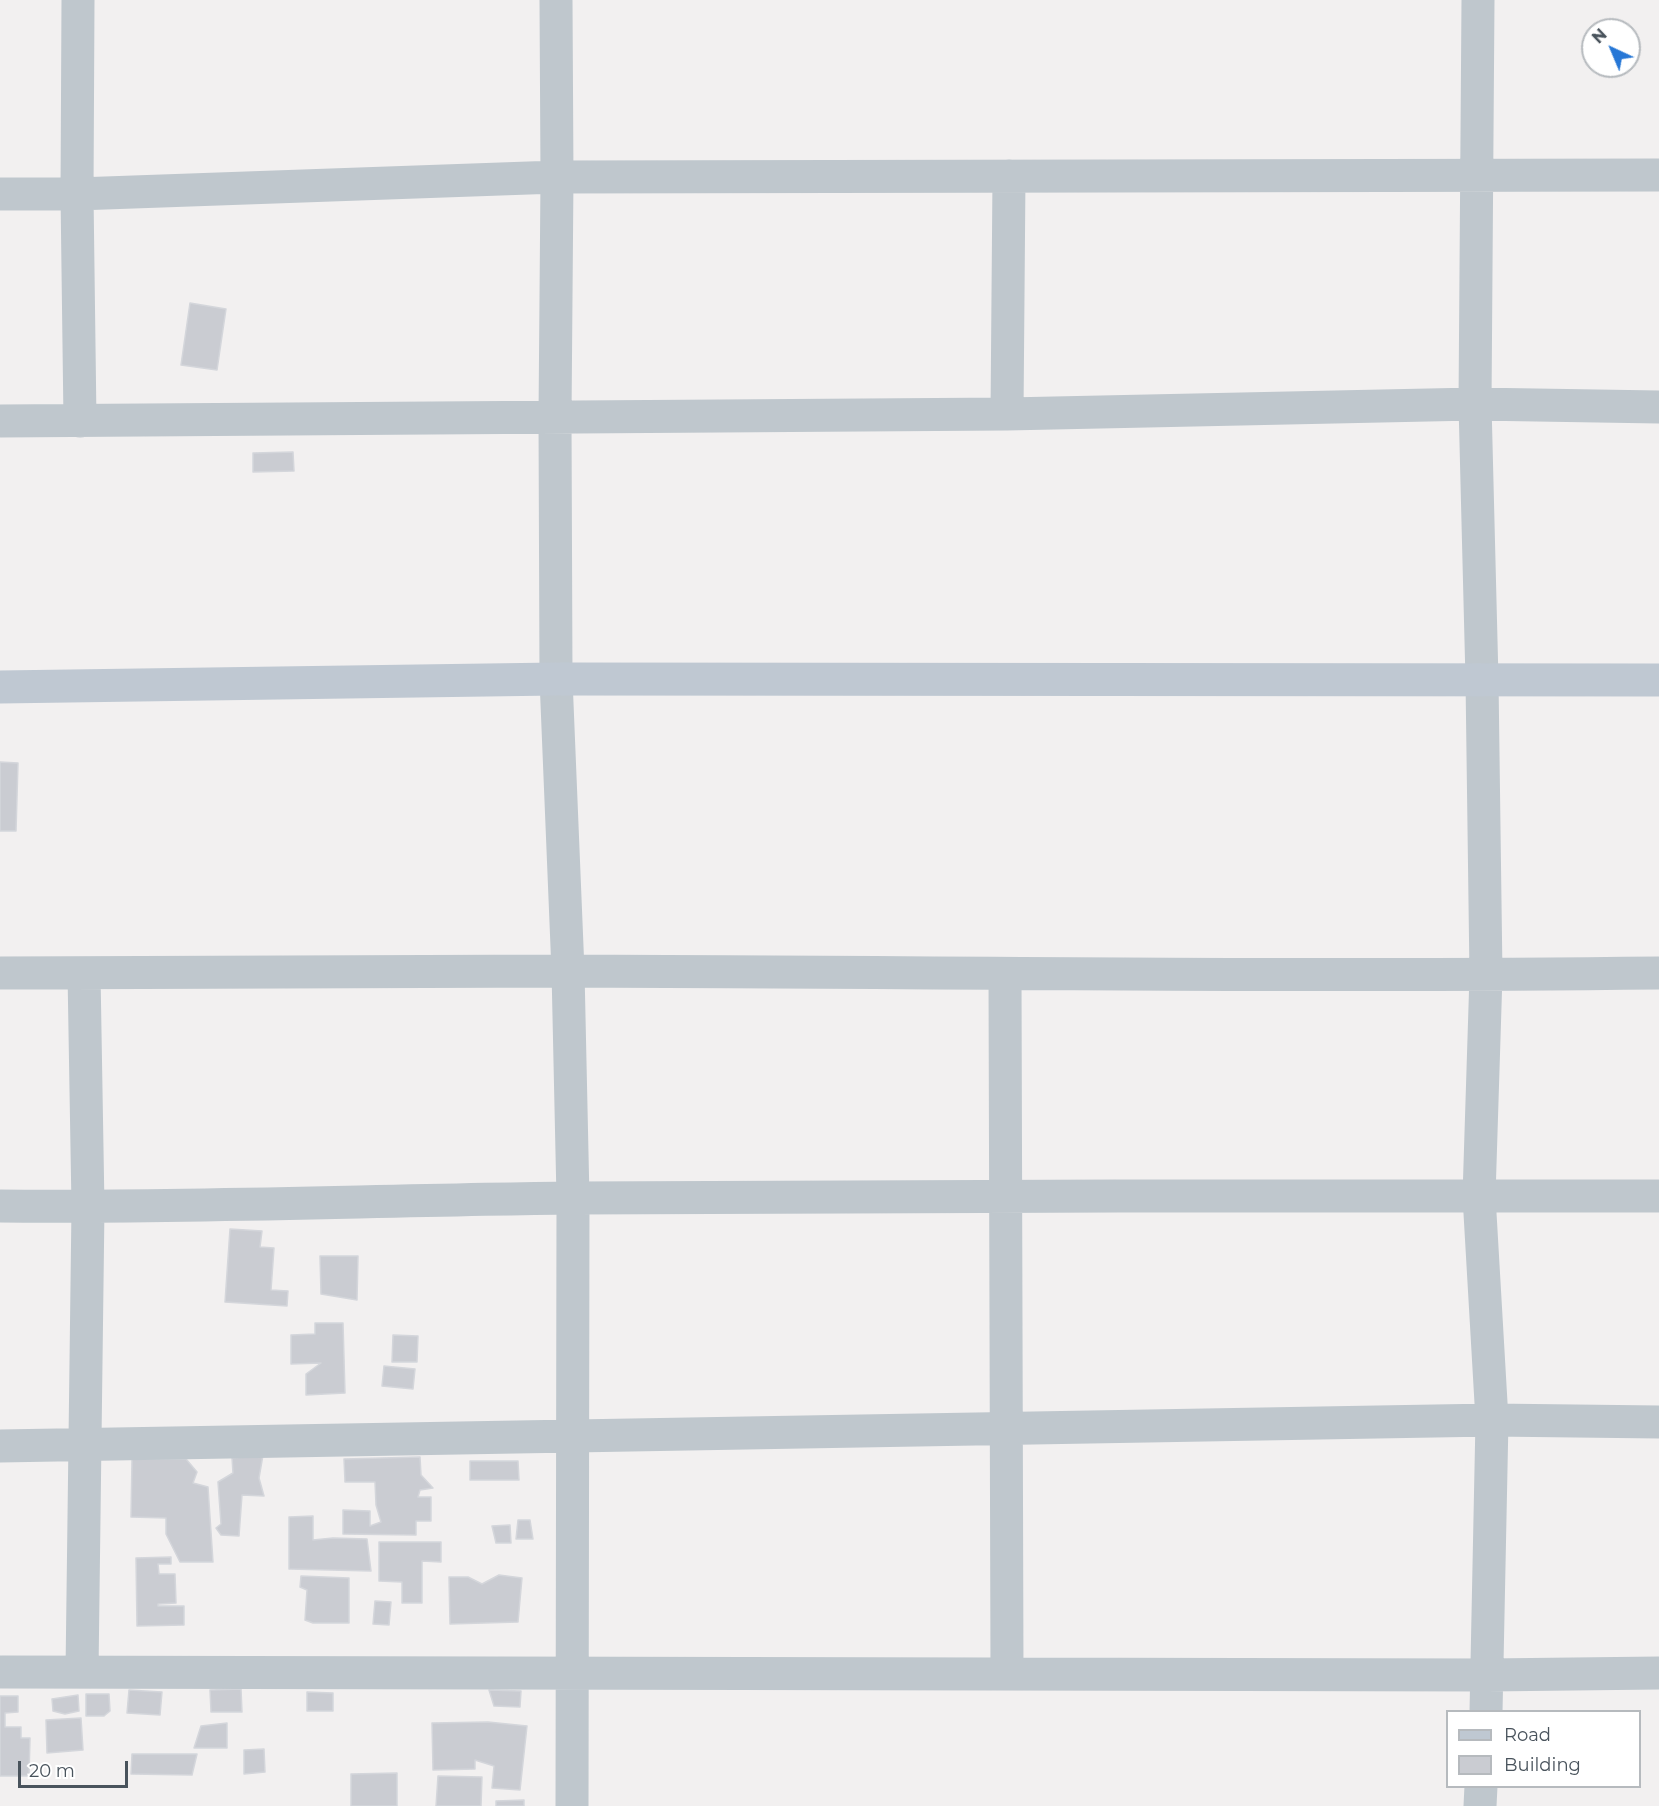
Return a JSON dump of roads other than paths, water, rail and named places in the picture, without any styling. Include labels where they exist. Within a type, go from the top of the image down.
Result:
[{"type":"street","points":[[78,0],[77,194],[80,421]]},
{"type":"street","points":[[556,0],[556,679],[568,971],[573,1198],[572,1806]]},
{"type":"street","points":[[1478,0],[1475,404],[1486,975],[1479,1196],[1492,1420],[1486,1710]]},
{"type":"street","points":[[0,194],[77,194],[557,177],[1659,175]]},
{"type":"street","points":[[1007,414],[1009,176]]},
{"type":"street","points":[[0,421],[1007,414],[1475,404],[1659,407]]},
{"type":"street","points":[[0,687],[556,679],[1659,680]]},
{"type":"street","points":[[0,973],[568,971],[1005,975],[1486,975],[1659,973]]},
{"type":"street","points":[[82,1672],[88,1207],[84,973]]},
{"type":"street","points":[[1005,975],[1007,1673]]},
{"type":"street","points":[[0,1206],[88,1207],[573,1198],[1006,1195],[1659,1196]]},
{"type":"street","points":[[0,1446],[1492,1420],[1659,1422]]},
{"type":"street","points":[[0,1672],[1488,1675],[1659,1673]]},
{"type":"street","points":[[1480,1806],[1481,1788]]}]
